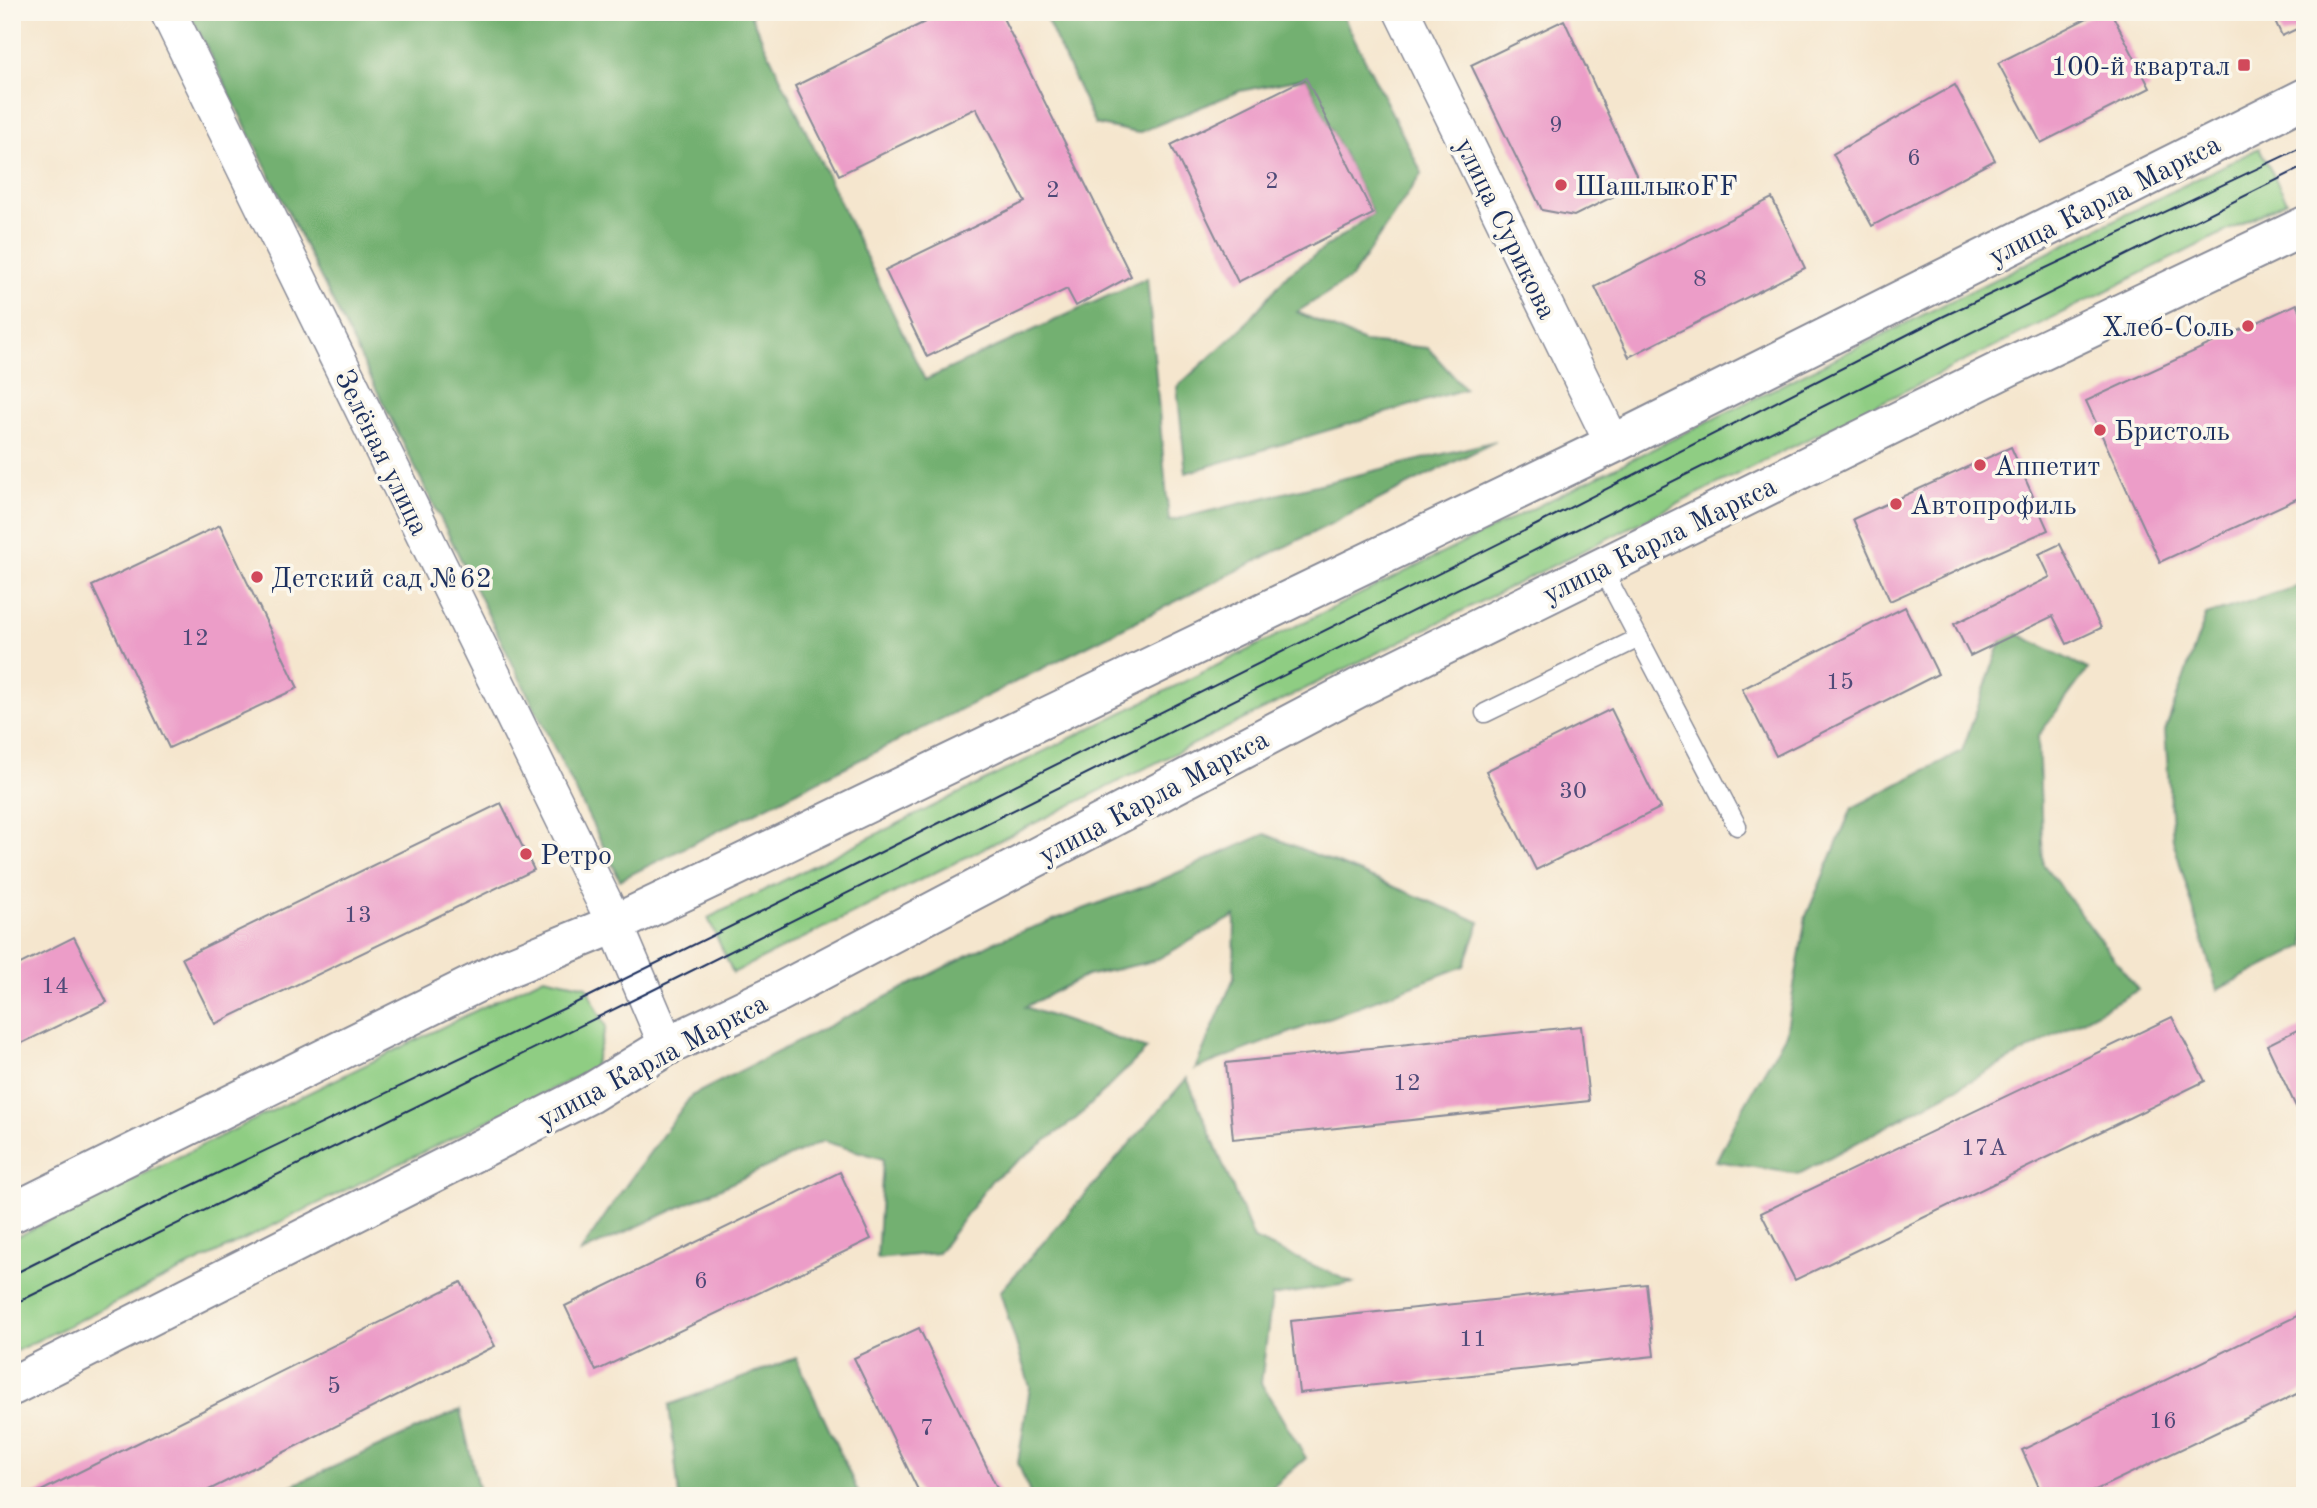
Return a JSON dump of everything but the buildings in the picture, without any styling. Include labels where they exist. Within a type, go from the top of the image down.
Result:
[{"type":"street","name":"Зелёная улица","points":[[168,12],[615,924],[667,1046]]},
{"type":"street","name":"улица Сурикова","points":[[1402,12],[1613,444]]},
{"type":"street","name":"улица Карла Маркса","points":[[12,1213],[507,968],[615,924],[1613,444],[2305,98]]},
{"type":"street","name":"улица Карла Маркса","points":[[12,1386],[589,1094],[667,1046],[776,994],[1364,685],[1601,566],[2305,226]]},
{"type":"lane","points":[[1601,566],[1737,826]]},
{"type":"lane","points":[[1485,713],[1639,638]]},
{"type":"green space","points":[[189,12],[749,12],[925,380],[1147,278],[1169,521],[1496,441],[620,880]]},
{"type":"green space","points":[[1043,12],[1341,12],[1422,173],[1351,278],[1297,312],[1364,342],[1428,348],[1465,389],[1186,473],[1177,387],[1242,328],[1288,274],[1373,214],[1306,78],[1240,91],[1138,133],[1095,124]]},
{"type":"green space","points":[[2259,148],[2287,201],[733,973],[708,918]]},
{"type":"green space","points":[[2305,584],[2305,946],[2217,990],[2173,840],[2165,731],[2206,615]]},
{"type":"green space","points":[[2006,628],[2088,669],[2038,736],[2043,864],[2138,990],[1799,1174],[1716,1161],[1740,1113],[1786,1034],[1806,916],[1852,808],[1962,751]]},
{"type":"green space","points":[[1265,834],[1480,922],[1464,966],[1195,1069],[1234,978],[1235,916],[1154,961],[1086,976],[1025,1007],[1147,1049],[1077,1118],[992,1180],[938,1253],[877,1259],[883,1159],[823,1141],[580,1253],[691,1096],[996,941],[1154,883]]},
{"type":"green space","points":[[544,977],[586,986],[606,1027],[593,1069],[12,1353],[12,1239]]},
{"type":"green space","points":[[1187,1078],[1254,1239],[1353,1283],[1272,1296],[1261,1383],[1306,1458],[1263,1496],[1031,1496],[1018,1463],[1030,1387],[1000,1292]]},
{"type":"green space","points":[[796,1358],[860,1496],[679,1496],[669,1405]]},
{"type":"green space","points":[[460,1410],[480,1496],[269,1496]]},
{"type":"tram line","points":[[12,1275],[153,1204],[588,997],[827,879],[1536,525],[1944,316],[2305,146]]},
{"type":"tram line","points":[[12,1305],[645,994],[2305,166]]},
{"type":"place","name":"100-й квартал","points":[[2244,65]]},
{"type":"place","name":"ШашлыкoFF","points":[[1561,185]]},
{"type":"place","name":"Хлеб-Соль","points":[[2248,326]]},
{"type":"place","name":"Бристоль","points":[[2100,430]]},
{"type":"place","name":"Аппетит","points":[[1980,465]]},
{"type":"place","name":"Автопрофиль","points":[[1896,504]]},
{"type":"place","name":"Детский сад №62","points":[[257,577]]},
{"type":"place","name":"Ретро","points":[[526,854]]}]
